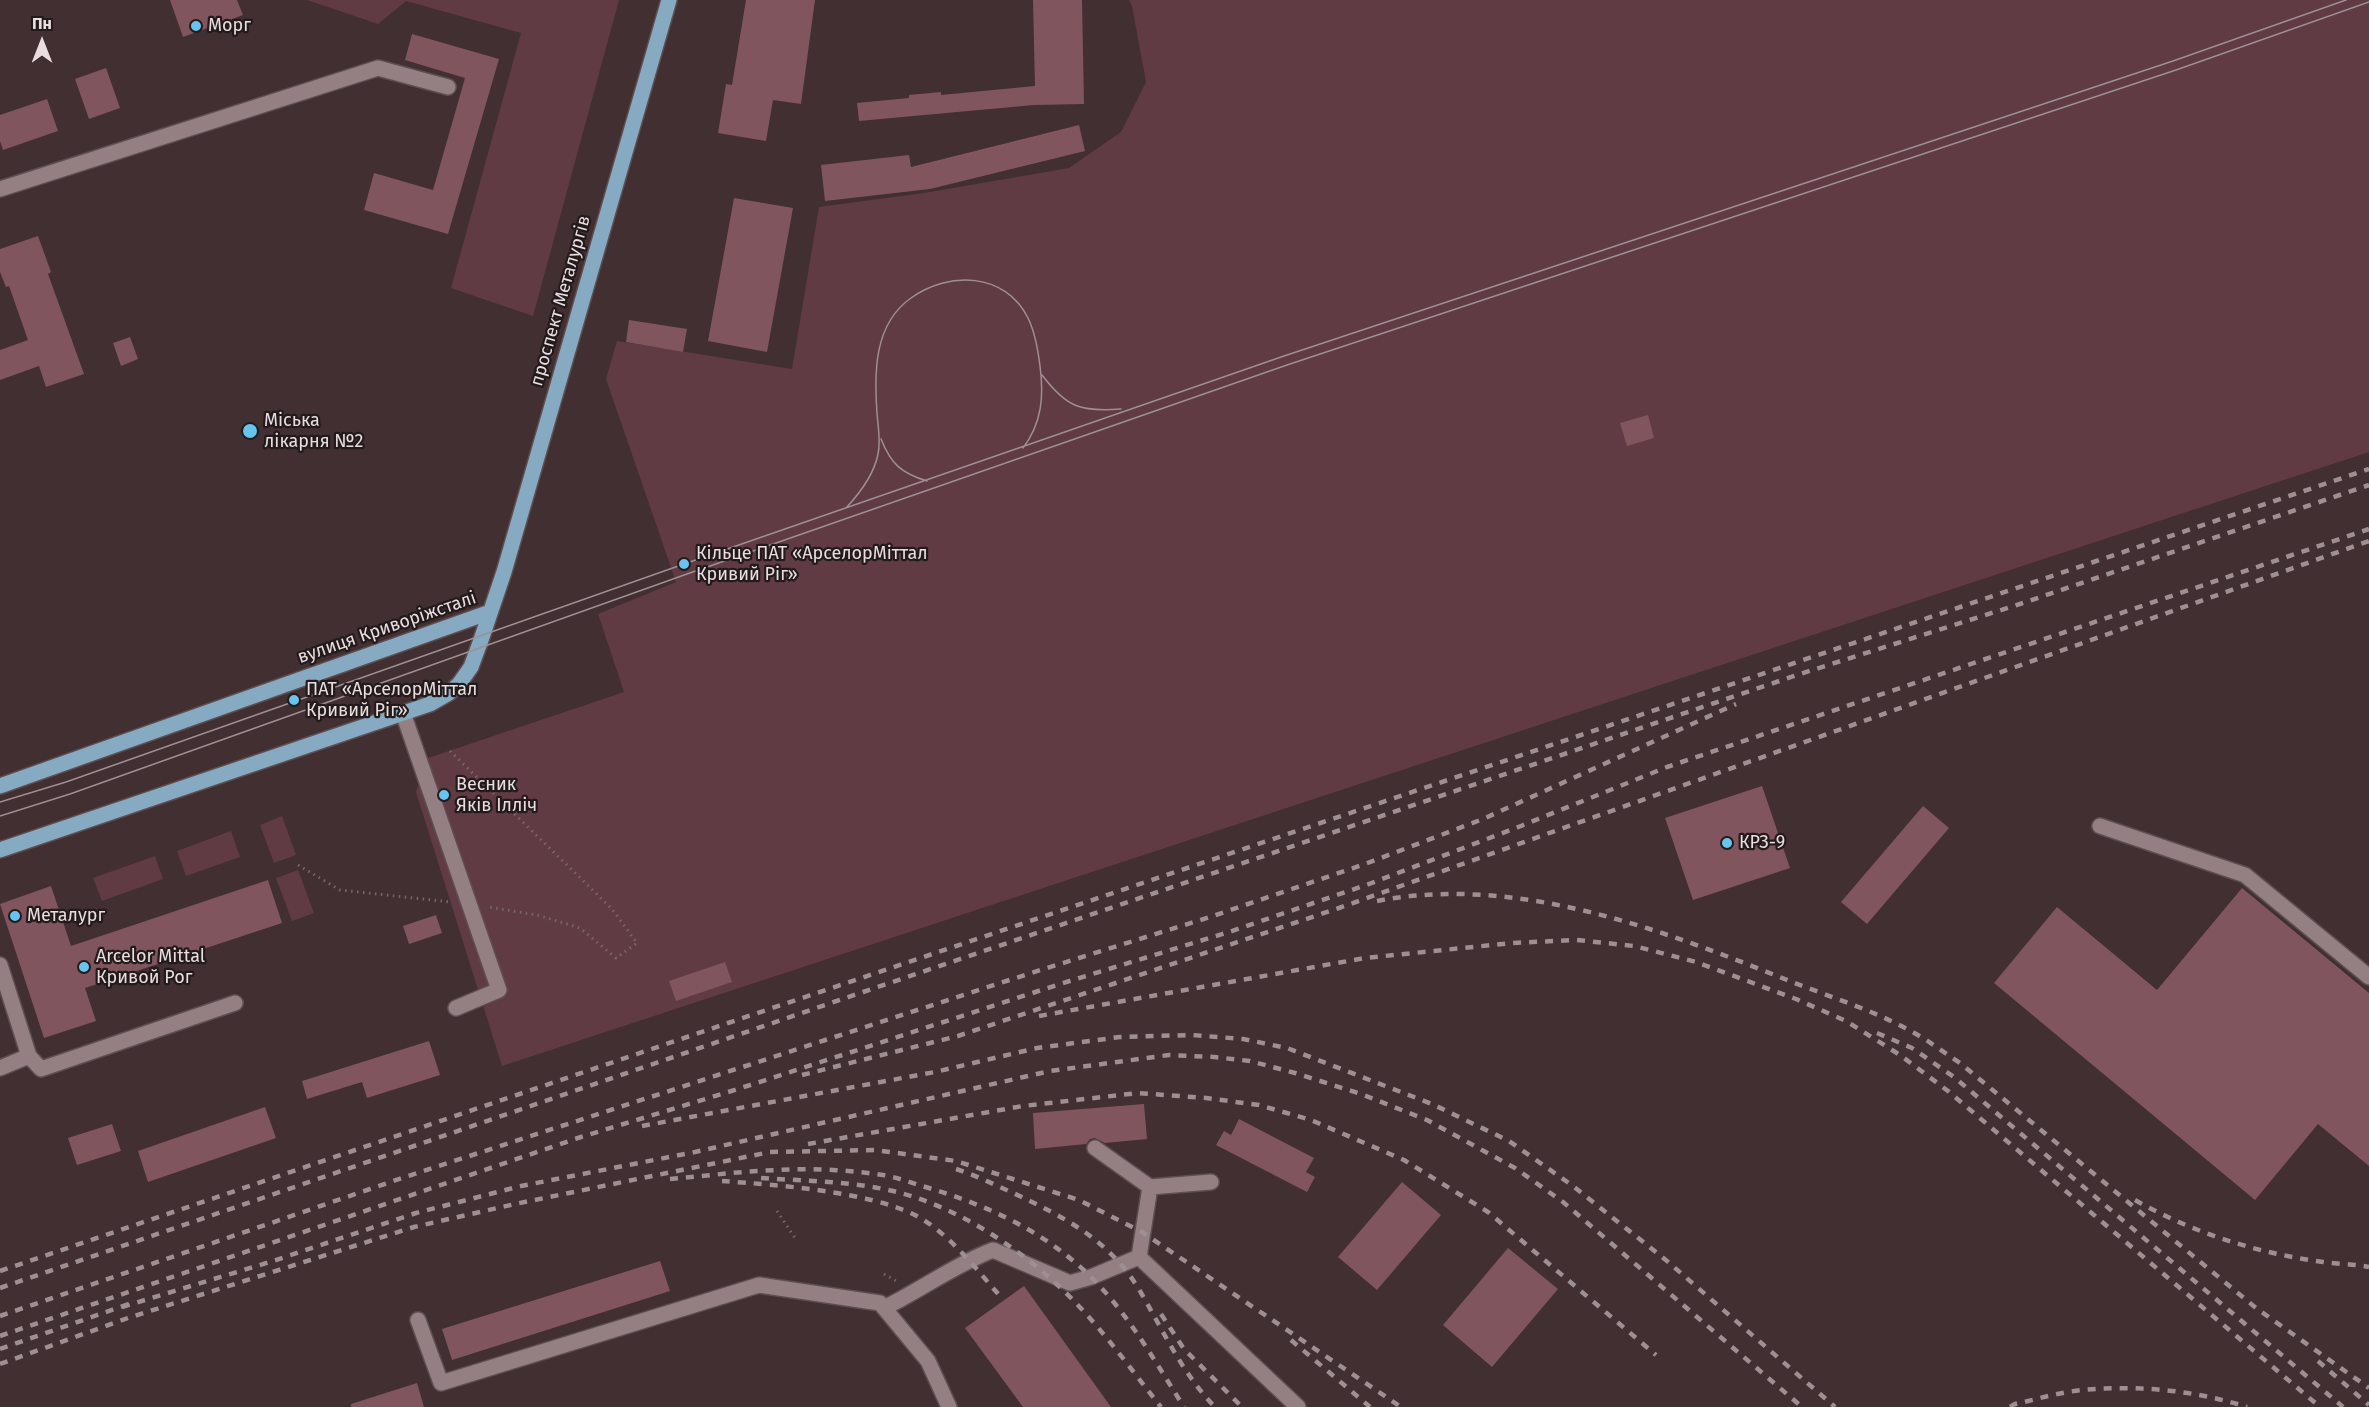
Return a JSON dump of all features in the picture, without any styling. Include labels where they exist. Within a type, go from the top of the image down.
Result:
[{"type":"main road","name":"проспект Металургів","points":[[490,612],[504,572],[669,0]]},
{"type":"main road","name":"вулиця Криворіжсталі","points":[[0,850],[440,699],[459,684],[471,667],[490,612]]},
{"type":"main road","name":"вулиця Криворіжсталі","points":[[0,786],[490,612]]},
{"type":"lane","points":[[0,189],[378,68],[447,87]]},
{"type":"lane","points":[[403,713],[499,990],[456,1008]]},
{"type":"lane","points":[[2100,826],[2245,875],[2369,977]]},
{"type":"lane","points":[[0,965],[29,1056],[41,1069],[235,1003]]},
{"type":"lane","points":[[0,1068],[29,1056]]},
{"type":"lane","points":[[1095,1148],[1150,1186],[1211,1182]]},
{"type":"lane","points":[[1139,1257],[1150,1186]]},
{"type":"lane","points":[[885,1308],[968,1260],[993,1250],[1070,1282],[1091,1277],[1139,1257]]},
{"type":"lane","points":[[1139,1257],[1298,1407]]},
{"type":"lane","points":[[418,1320],[441,1383],[759,1285],[880,1303],[928,1361],[949,1407]]},
{"type":"path","points":[[450,751],[612,909],[637,943],[616,958]]},
{"type":"path","points":[[777,1211],[795,1238]]},
{"type":"shaded area","points":[[307,0],[619,0],[533,316],[451,288],[521,33],[406,1],[378,24]]},
{"type":"shaded area","points":[[1129,0],[2369,0],[2369,452],[502,1066],[416,792],[428,758],[624,692],[598,614],[676,582],[606,379],[617,341],[792,369],[819,207],[924,193],[1069,168],[1121,132],[1146,82]]},
{"type":"shaded area","points":[[282,816],[296,855],[274,863],[260,825]]},
{"type":"shaded area","points":[[231,831],[240,857],[186,876],[177,851]]},
{"type":"shaded area","points":[[155,856],[163,879],[102,901],[93,878]]},
{"type":"shaded area","points":[[298,870],[314,913],[292,921],[276,878]]},
{"type":"building","name":"Морг","points":[[170,0],[237,0],[243,15],[183,37]]},
{"type":"building","points":[[746,0],[815,0],[801,104],[773,100],[766,141],[718,133],[726,84],[732,85]]},
{"type":"building","points":[[1033,0],[1082,0],[1084,104],[1034,105],[859,121],[857,103],[909,98],[909,95],[941,92],[941,95],[1035,86]]},
{"type":"building","points":[[412,34],[499,59],[448,234],[364,210],[374,173],[433,190],[465,78],[405,60]]},
{"type":"building","points":[[106,68],[120,108],[89,119],[75,79]]},
{"type":"building","points":[[47,99],[58,131],[3,150],[0,141],[0,115]]},
{"type":"building","points":[[1079,125],[1085,151],[930,189],[825,201],[821,165],[909,155],[911,167]]},
{"type":"building","points":[[734,198],[793,208],[767,352],[708,341]]},
{"type":"building","points":[[38,236],[51,272],[48,274],[84,374],[46,387],[39,366],[0,380],[0,350],[28,340],[9,286],[6,287],[0,272],[0,249]]},
{"type":"building","points":[[629,320],[687,329],[683,352],[626,342]]},
{"type":"building","points":[[130,337],[138,359],[121,366],[113,343]]},
{"type":"building","points":[[1648,415],[1654,438],[1627,446],[1620,423]]},
{"type":"building","name":"КРЗ-9","points":[[1762,786],[1790,868],[1693,900],[1665,818]]},
{"type":"building","points":[[1923,806],[1949,828],[1867,924],[1841,902]]},
{"type":"building","name":"Arcelor Mittal Кривой Рог","points":[[268,880],[282,923],[85,988],[96,1021],[44,1038],[0,904],[51,886],[71,946]]},
{"type":"building","points":[[2242,888],[2369,993],[2369,1166],[2318,1124],[2255,1200],[1994,983],[2057,907],[2157,990]]},
{"type":"building","points":[[436,915],[442,933],[409,944],[403,926]]},
{"type":"building","points":[[725,962],[732,982],[676,1001],[669,981]]},
{"type":"building","points":[[429,1041],[440,1075],[367,1098],[362,1082],[307,1099],[302,1081]]},
{"type":"building","points":[[1144,1104],[1147,1139],[1105,1143],[1095,1138],[1090,1139],[1086,1144],[1035,1149],[1033,1113]]},
{"type":"building","points":[[265,1107],[276,1138],[148,1182],[138,1151]]},
{"type":"building","points":[[1239,1119],[1314,1158],[1306,1172],[1315,1177],[1307,1192],[1216,1145],[1224,1131],[1231,1135]]},
{"type":"building","points":[[112,1124],[121,1151],[77,1165],[68,1138]]},
{"type":"building","points":[[1402,1182],[1441,1215],[1377,1290],[1338,1257]]},
{"type":"building","points":[[1508,1248],[1558,1289],[1492,1367],[1443,1325]]},
{"type":"building","points":[[660,1261],[670,1291],[452,1360],[442,1329]]},
{"type":"building","points":[[1024,1286],[1111,1407],[1023,1407],[965,1328]]},
{"type":"building","points":[[417,1383],[424,1407],[351,1407],[351,1404]]},
{"type":"tram line","points":[[0,802],[66,782],[1284,356],[2173,61],[2346,0]]},
{"type":"tram line","points":[[0,816],[70,794],[687,574],[1287,365],[2176,70],[2369,2]]},
{"type":"tram line","points":[[846,508],[866,483],[878,454],[876,381],[883,335],[899,309],[911,298],[942,283],[959,280],[991,284],[1018,303],[1028,318],[1038,354],[1041,399],[1038,419],[1023,448]]},
{"type":"tram line","points":[[1042,375],[1059,395],[1076,406],[1095,410],[1121,409]]},
{"type":"tram line","points":[[881,439],[898,466],[910,475],[927,481]]},
{"type":"railway","points":[[0,1271],[2369,469]]},
{"type":"railway","points":[[0,1288],[1797,675],[2020,604],[2369,485]]},
{"type":"railway","points":[[0,1336],[581,1137],[1229,932],[1369,884],[1667,767],[2369,529]]},
{"type":"railway","points":[[802,1075],[958,1036],[1339,908],[2369,541]]},
{"type":"railway","points":[[0,1316],[405,1177],[1210,917],[1365,864],[1483,819],[1736,704]]},
{"type":"railway","points":[[1377,901],[1430,895],[1483,895],[1536,901],[1589,912],[1641,926],[1693,944],[1894,1022],[1960,1063],[2256,1308],[2369,1388]]},
{"type":"railway","points":[[1039,1016],[1365,958],[1512,943],[1577,940],[1634,946],[1696,962],[1796,999],[1846,1021],[1900,1055],[1948,1091],[2320,1407]]},
{"type":"railway","points":[[1877,1033],[1912,1048],[1954,1077],[2343,1407]]},
{"type":"railway","points":[[642,1126],[935,1072],[1037,1048],[1120,1037],[1192,1035],[1243,1039],[1287,1048],[1432,1104],[1509,1141],[1573,1186],[1667,1261],[1835,1407]]},
{"type":"railway","points":[[122,1307],[273,1261],[416,1213],[521,1186],[695,1152],[1050,1071],[1169,1055],[1214,1057],[1250,1061],[1361,1094],[1427,1120],[1515,1168],[1563,1202],[1802,1407]]},
{"type":"railway","points":[[808,1144],[1023,1106],[1138,1093],[1259,1105],[1311,1120],[1404,1160],[1488,1212],[1656,1355]]},
{"type":"railway","points":[[0,1364],[128,1318],[414,1227],[770,1152],[875,1150],[956,1161],[1079,1200],[1142,1232],[1401,1407]]},
{"type":"railway","points":[[670,1179],[751,1171],[818,1169],[898,1178],[969,1201],[1034,1233],[1074,1261],[1092,1278],[1130,1323],[1184,1407]]},
{"type":"railway","points":[[956,1169],[1049,1211],[1100,1243],[1128,1273],[1183,1366],[1215,1407]]},
{"type":"railway","points":[[761,1178],[860,1185],[893,1191],[918,1198],[967,1220],[1035,1265],[1074,1301],[1161,1407]]},
{"type":"railway","points":[[722,1181],[821,1190],[872,1200],[915,1215],[950,1241],[1000,1296]]},
{"type":"railway","points":[[2135,1200],[2203,1232],[2250,1247],[2298,1258],[2369,1267]]},
{"type":"railway","points":[[0,1349],[129,1304]]},
{"type":"railway","points":[[1161,1314],[1184,1349],[1242,1407]]},
{"type":"railway","points":[[1291,1340],[1370,1407]]},
{"type":"railway","points":[[2318,1361],[2369,1405]]},
{"type":"railway","points":[[2010,1407],[2066,1392],[2124,1388],[2166,1390],[2207,1396],[2247,1407]]},
{"type":"place","name":"Морг","points":[[196,26]]},
{"type":"place","name":"Міська лікарня №2","points":[[250,431]]},
{"type":"place","name":"Кільце ПАТ «АрселорМіттал Кривий Ріг»","points":[[684,564]]},
{"type":"place","name":"ПАТ «АрселорМіттал Кривий Ріг»","points":[[294,700]]},
{"type":"place","name":"Весник Яків Ілліч","points":[[444,795]]},
{"type":"place","name":"КРЗ-9","points":[[1727,843]]},
{"type":"place","name":"Металург","points":[[15,916]]},
{"type":"place","name":"Arcelor Mittal Кривой Рог","points":[[84,967]]}]
